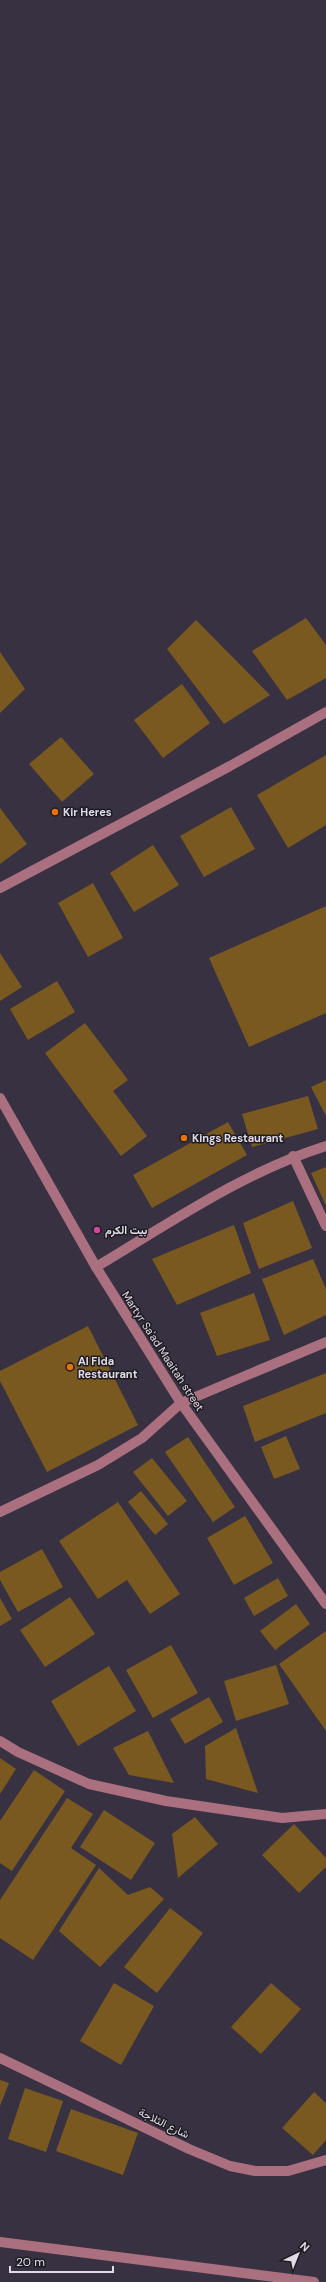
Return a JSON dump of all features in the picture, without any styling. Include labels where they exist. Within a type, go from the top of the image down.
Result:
[{"type":"street","points":[[0,888],[230,766],[326,712]]},
{"type":"street","name":"Martyr Sa'ad Maaitah street","points":[[0,1098],[96,1267],[181,1403],[326,1604]]},
{"type":"street","points":[[96,1267],[255,1174],[294,1156],[326,1146]]},
{"type":"street","points":[[294,1156],[326,1226]]},
{"type":"street","points":[[0,1512],[98,1465],[142,1438],[181,1403],[326,1342]]},
{"type":"street","points":[[0,1742],[18,1752],[89,1784],[166,1801],[282,1818],[326,1814]]},
{"type":"street","name":"شارع الثلاجة","points":[[0,2058],[189,2149],[230,2166],[255,2171],[288,2171],[326,2160]]},
{"type":"street","points":[[0,2242],[314,2282]]},
{"type":"building","points":[[306,618],[326,645],[326,678],[287,700],[252,651]]},
{"type":"building","points":[[196,620],[270,695],[224,724],[167,649]]},
{"type":"building","points":[[0,652],[25,689],[0,713]]},
{"type":"building","points":[[182,684],[210,723],[163,758],[134,720]]},
{"type":"building","points":[[61,737],[94,774],[62,802],[29,764]]},
{"type":"building","points":[[326,755],[326,825],[288,848],[257,795]]},
{"type":"building","points":[[231,807],[255,849],[204,877],[180,836]]},
{"type":"building","points":[[0,808],[27,844],[0,864]]},
{"type":"building","points":[[153,845],[179,885],[134,912],[110,873]]},
{"type":"building","points":[[93,883],[123,938],[88,957],[58,903]]},
{"type":"building","points":[[326,906],[326,1013],[249,1047],[209,958]]},
{"type":"building","points":[[0,953],[22,987],[0,1001]]},
{"type":"building","points":[[57,981],[75,1012],[28,1040],[10,1009]]},
{"type":"building","points":[[85,1023],[128,1080],[113,1091],[147,1136],[121,1156],[45,1053]]},
{"type":"building","points":[[326,1080],[326,1116],[311,1087]]},
{"type":"building","points":[[308,1096],[318,1129],[252,1147],[242,1114]]},
{"type":"building","points":[[228,1122],[247,1155],[152,1208],[133,1175]]},
{"type":"building","points":[[326,1167],[326,1206],[311,1173]]},
{"type":"building","points":[[293,1201],[312,1248],[259,1269],[243,1223]]},
{"type":"building","points":[[234,1225],[251,1273],[177,1305],[152,1259]]},
{"type":"building","points":[[313,1259],[326,1289],[326,1315],[284,1335],[262,1279]]},
{"type":"building","points":[[254,1293],[270,1340],[217,1356],[200,1313]]},
{"type":"building","points":[[88,1326],[138,1425],[47,1472],[0,1381],[0,1371]]},
{"type":"building","points":[[326,1373],[326,1413],[255,1442],[243,1406]]},
{"type":"building","points":[[286,1436],[300,1469],[274,1479],[261,1447]]},
{"type":"building","points":[[188,1437],[235,1507],[213,1522],[165,1452]]},
{"type":"building","points":[[152,1458],[187,1501],[168,1516],[133,1472]]},
{"type":"building","points":[[141,1491],[168,1524],[155,1535],[128,1502]]},
{"type":"building","points":[[118,1502],[180,1594],[150,1614],[127,1580],[98,1599],[59,1541]]},
{"type":"building","points":[[245,1516],[273,1563],[234,1585],[207,1538]]},
{"type":"building","points":[[42,1549],[63,1587],[18,1612],[0,1580],[0,1572]]},
{"type":"building","points":[[278,1578],[288,1596],[254,1616],[244,1598]]},
{"type":"building","points":[[70,1597],[95,1634],[45,1667],[20,1630]]},
{"type":"building","points":[[0,1598],[12,1619],[0,1626]]},
{"type":"building","points":[[296,1604],[310,1624],[275,1650],[260,1631]]},
{"type":"building","points":[[326,1631],[326,1731],[279,1664]]},
{"type":"building","points":[[171,1645],[198,1693],[153,1718],[126,1670]]},
{"type":"building","points":[[276,1665],[289,1704],[236,1721],[224,1681]]},
{"type":"building","points":[[109,1666],[136,1711],[78,1746],[51,1701]]},
{"type":"building","points":[[209,1697],[223,1722],[185,1744],[170,1719]]},
{"type":"building","points":[[236,1728],[258,1793],[206,1779],[205,1746]]},
{"type":"building","points":[[148,1731],[174,1783],[129,1775],[113,1748]]},
{"type":"building","points":[[0,1758],[16,1769],[0,1794]]},
{"type":"building","points":[[34,1770],[65,1791],[12,1871],[0,1863],[0,1821]]},
{"type":"building","points":[[67,1798],[93,1814],[71,1848],[96,1865],[33,1960],[0,1938],[0,1900]]},
{"type":"building","points":[[104,1810],[155,1843],[131,1880],[80,1847]]},
{"type":"building","points":[[195,1817],[218,1844],[178,1878],[172,1834]]},
{"type":"building","points":[[294,1824],[326,1858],[326,1867],[299,1893],[262,1855]]},
{"type":"building","points":[[99,1868],[128,1895],[150,1887],[164,1899],[100,1967],[59,1931]]},
{"type":"building","points":[[170,1908],[203,1933],[157,1993],[124,1967]]},
{"type":"building","points":[[114,1983],[154,2006],[121,2065],[80,2041]]},
{"type":"building","points":[[271,1983],[301,2009],[261,2054],[231,2027]]},
{"type":"building","points":[[0,2080],[9,2083],[0,2106]]},
{"type":"building","points":[[25,2088],[63,2101],[46,2152],[8,2139]]},
{"type":"building","points":[[314,2092],[326,2103],[326,2140],[313,2155],[282,2128]]},
{"type":"building","points":[[71,2109],[138,2133],[123,2175],[56,2151]]},
{"type":"place","name":"Kir Heres","points":[[55,812]]},
{"type":"place","name":"Kings Restaurant","points":[[184,1138]]},
{"type":"place","name":"بيت الكرم","points":[[97,1230]]},
{"type":"place","name":"Al Fida Restaurant","points":[[70,1367]]}]
